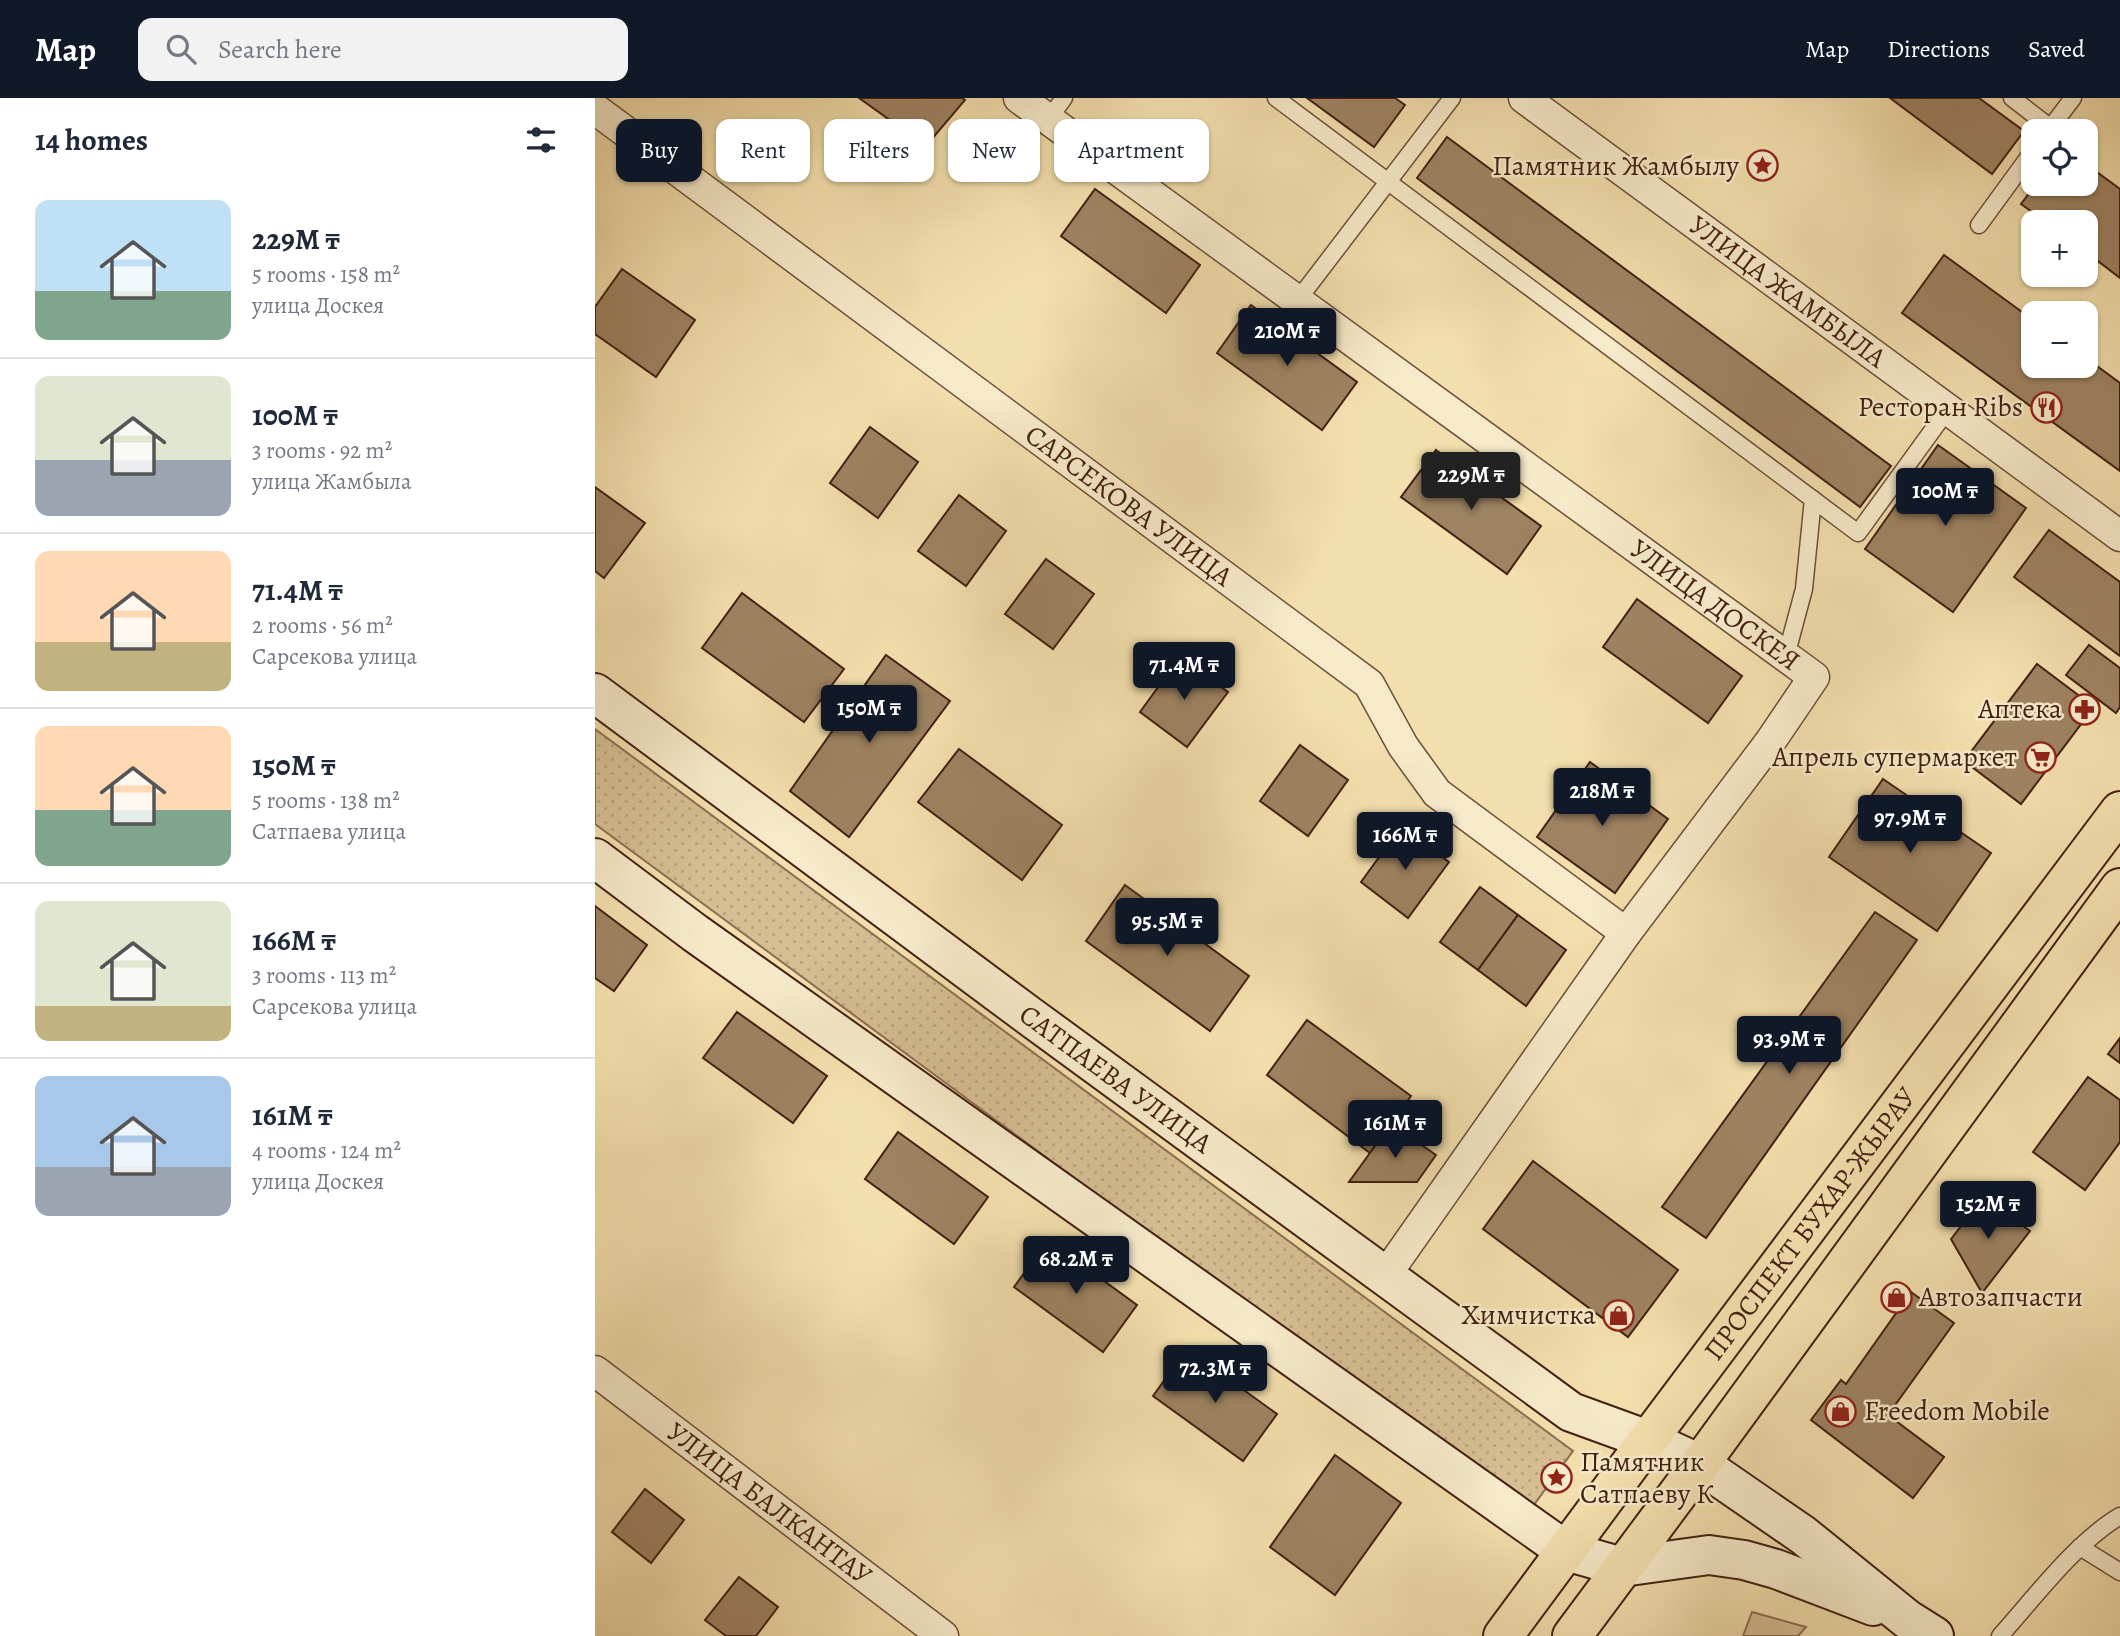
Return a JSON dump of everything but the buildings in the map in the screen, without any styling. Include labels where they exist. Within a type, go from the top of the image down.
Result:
[{"type":"main road","name":"САТПАЕВА УЛИЦА","points":[[595,693],[1039,1023],[1571,1412],[1648,1440],[1700,1464],[1803,1535],[1920,1628]]},
{"type":"main road","name":"ПРОСПЕКТ БУХАР-ЖЫРАУ","points":[[1503,1636],[2120,811]]},
{"type":"main road","points":[[595,858],[706,941],[1566,1551],[1622,1567],[1709,1555],[1744,1560],[1776,1569],[1920,1628]]},
{"type":"main road","name":"ПРОСПЕКТ БУХАР-ЖЫРАУ","points":[[1572,1636],[2120,888]]},
{"type":"street","name":"УЛИЦА ДОСКЕЯ","points":[[1019,98],[1056,109],[1297,301],[1814,677],[1770,742],[1626,933],[1385,1276]]},
{"type":"street","name":"УЛИЦА ЖАМБЫЛА","points":[[1524,98],[2120,536]]},
{"type":"street","name":"САРСЕКОВА УЛИЦА","points":[[595,109],[1369,684],[1403,746],[1437,793],[1626,933]]},
{"type":"street","name":"УЛИЦА БАЛКАНТАУ","points":[[595,1371],[943,1636]]},
{"type":"lane","points":[[1276,98],[1858,533],[1948,409]]},
{"type":"lane","points":[[1297,301],[1452,98]]},
{"type":"lane","points":[[2012,98],[2038,119]]},
{"type":"lane","points":[[2057,119],[2073,98]]},
{"type":"lane","points":[[1979,225],[2021,167]]},
{"type":"lane","points":[[1786,656],[1804,589],[1813,499]]},
{"type":"lane","points":[[2000,1636],[2080,1547],[2120,1516]]},
{"type":"lane","points":[[2080,1547],[2120,1572]]},
{"type":"shaded area","points":[[595,729],[1573,1451],[1528,1513],[595,824]]},
{"type":"shaded area","points":[[1752,1612],[1806,1627],[1798,1636],[1743,1636]]},
{"type":"place","name":"Памятник Жамбылу","points":[[1762,166]]},
{"type":"place","name":"Ресторан Ribs","points":[[2046,407]]},
{"type":"place","name":"Аптека","points":[[2085,709]]},
{"type":"place","name":"Апрель супермаркет","points":[[2040,757]]},
{"type":"place","name":"Автозапчасти","points":[[1896,1297]]},
{"type":"place","name":"Химчистка","points":[[1619,1315]]},
{"type":"place","name":"Freedom Mobile","points":[[1841,1411]]},
{"type":"place","name":"Памятник Сатпаеву К","points":[[1557,1478]]}]
